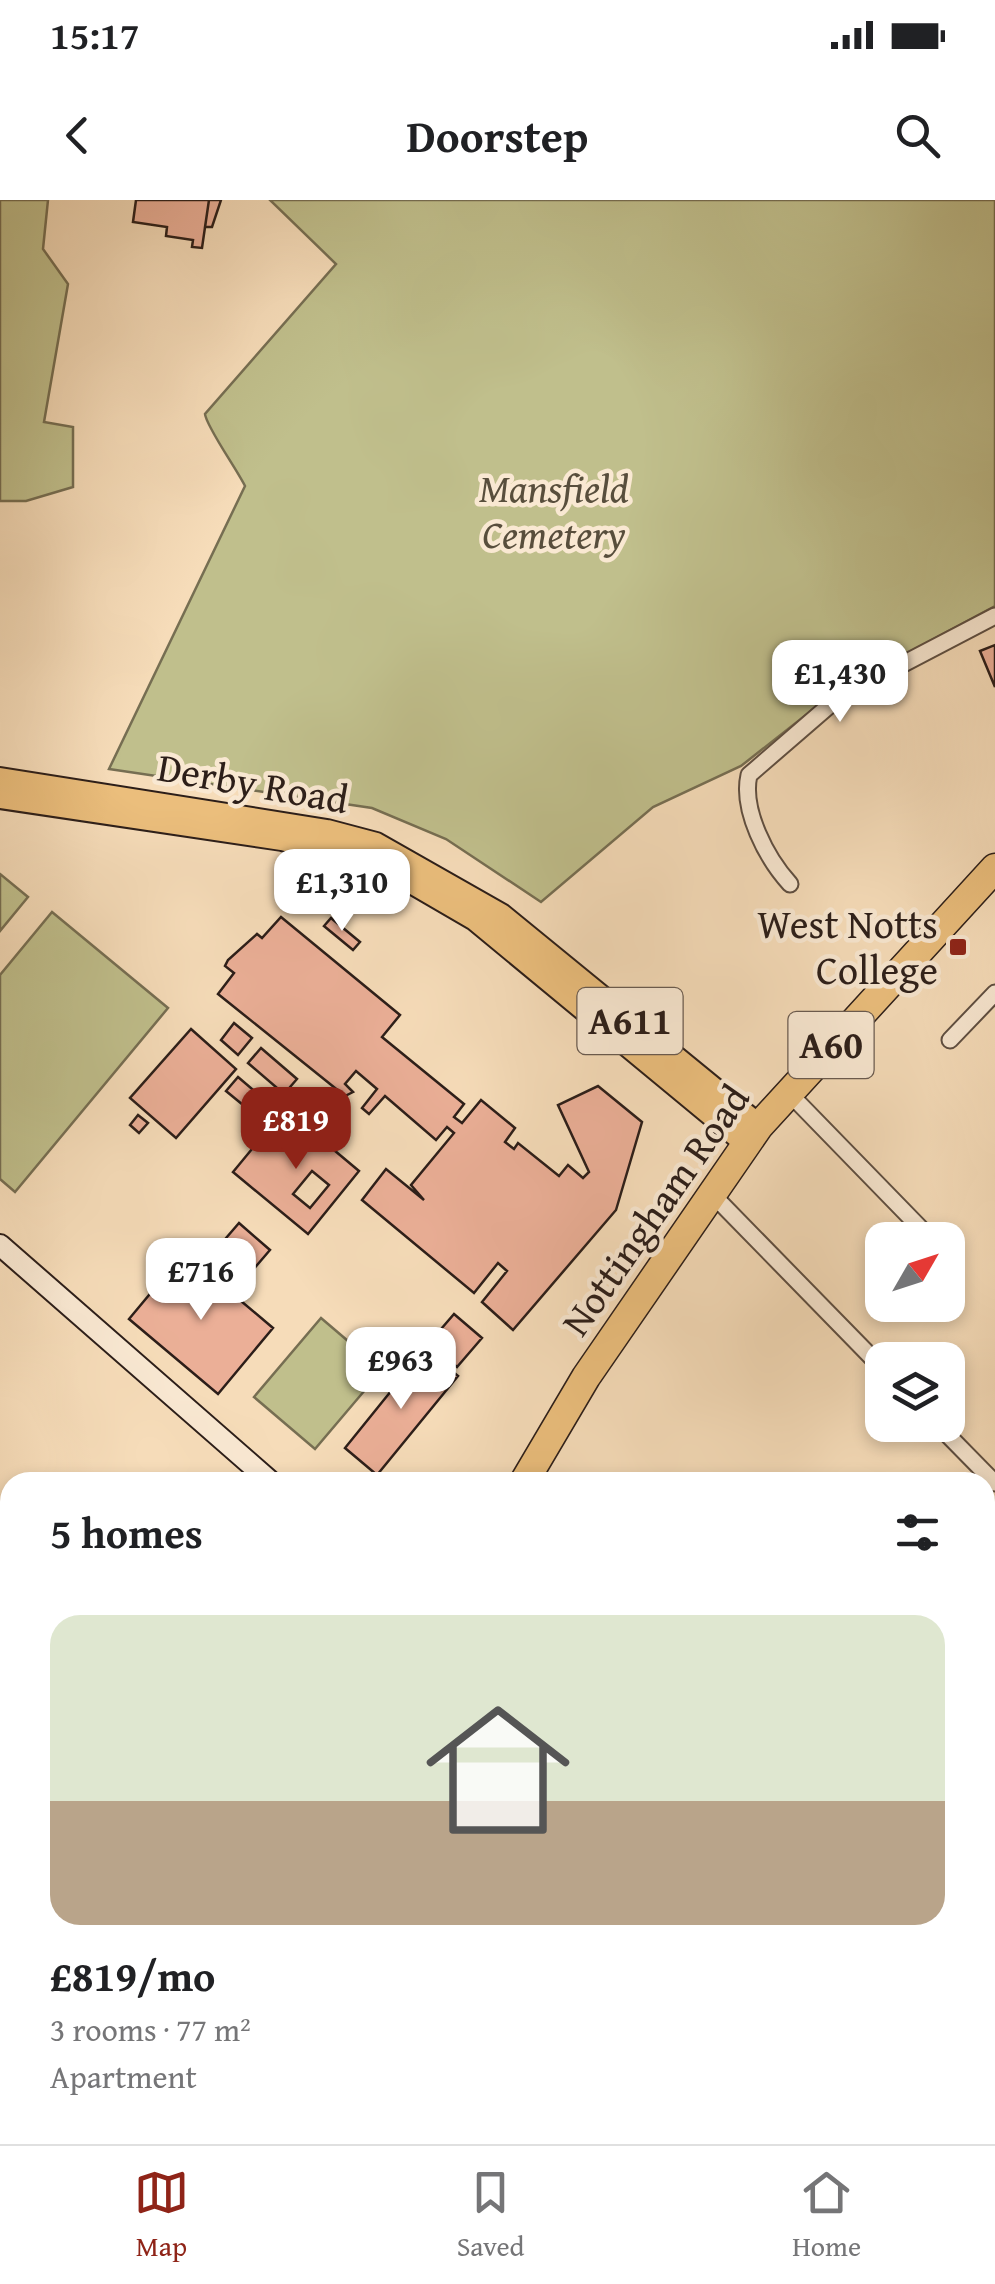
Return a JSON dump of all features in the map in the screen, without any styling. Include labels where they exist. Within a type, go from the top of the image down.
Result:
[{"type":"highway","name":"Nottingham Road","points":[[530,1472],[586,1377],[753,1135],[995,868]]},
{"type":"main road","name":"Derby Road","points":[[0,779],[327,831],[376,844],[501,915],[753,1135]]},
{"type":"main road","name":"Derby Road","points":[[0,797],[282,839],[389,869],[475,919],[753,1135]]},
{"type":"street","points":[[790,884],[774,866],[749,806],[745,789],[748,775],[838,698],[995,616]]},
{"type":"street","points":[[950,1040],[995,993]]},
{"type":"street","points":[[788,1092],[914,1222]]},
{"type":"street","points":[[711,1193],[865,1351]]},
{"type":"street","points":[[0,1245],[260,1472]]},
{"type":"street","points":[[955,1442],[984,1472]]},
{"type":"green space","points":[[0,200],[48,200],[43,249],[68,284],[44,422],[73,427],[73,487],[26,501],[0,501]]},
{"type":"green space","name":"Mansfield Cemetery","points":[[270,200],[995,200],[995,606],[835,692],[741,766],[653,807],[541,902],[446,839],[372,808],[109,769],[245,486],[205,414],[336,264]]},
{"type":"green space","points":[[0,874],[28,897],[0,931]]},
{"type":"green space","points":[[52,912],[168,1008],[15,1192],[0,1179],[0,975]]},
{"type":"green space","points":[[321,1318],[382,1370],[315,1449],[254,1397]]},
{"type":"building","points":[[136,200],[209,200],[202,248],[192,247],[193,240],[166,236],[167,227],[133,222]]},
{"type":"building","points":[[209,200],[221,200],[212,227],[205,227]]},
{"type":"building","points":[[995,645],[995,687],[980,651]]},
{"type":"building","points":[[281,917],[400,1015],[382,1037],[464,1104],[454,1117],[462,1123],[481,1100],[515,1128],[505,1142],[514,1149],[518,1143],[559,1176],[568,1165],[583,1178],[589,1172],[558,1105],[598,1086],[642,1122],[616,1210],[513,1330],[482,1302],[507,1271],[498,1263],[474,1293],[362,1200],[386,1169],[424,1200],[411,1185],[454,1133],[447,1127],[436,1140],[385,1096],[369,1114],[362,1108],[377,1089],[356,1071],[345,1084],[353,1092],[345,1096],[218,994],[234,973],[225,966],[228,960],[257,934],[262,938]]},
{"type":"building","points":[[331,918],[360,942],[353,950],[324,926]]},
{"type":"building","points":[[234,1023],[252,1038],[238,1055],[221,1040]]},
{"type":"building","points":[[191,1029],[236,1069],[176,1138],[130,1098]]},
{"type":"building","points":[[261,1048],[297,1079],[284,1094],[248,1063]]},
{"type":"building","points":[[238,1077],[271,1105],[260,1119],[226,1091]]},
{"type":"building","points":[[285,1109],[359,1171],[308,1234],[233,1172]],"holes":[[[312,1171],[329,1185],[310,1208],[293,1194]]]},
{"type":"building","points":[[138,1115],[148,1123],[139,1133],[130,1125]]},
{"type":"building","points":[[239,1223],[270,1250],[245,1279],[214,1252]]},
{"type":"building","points":[[184,1253],[273,1328],[218,1394],[129,1319]]},
{"type":"building","points":[[454,1314],[482,1338],[457,1367],[429,1343]]},
{"type":"building","points":[[425,1349],[458,1376],[379,1472],[373,1472],[345,1448]]},
{"type":"place","name":"West Notts College","points":[[958,947]]}]
